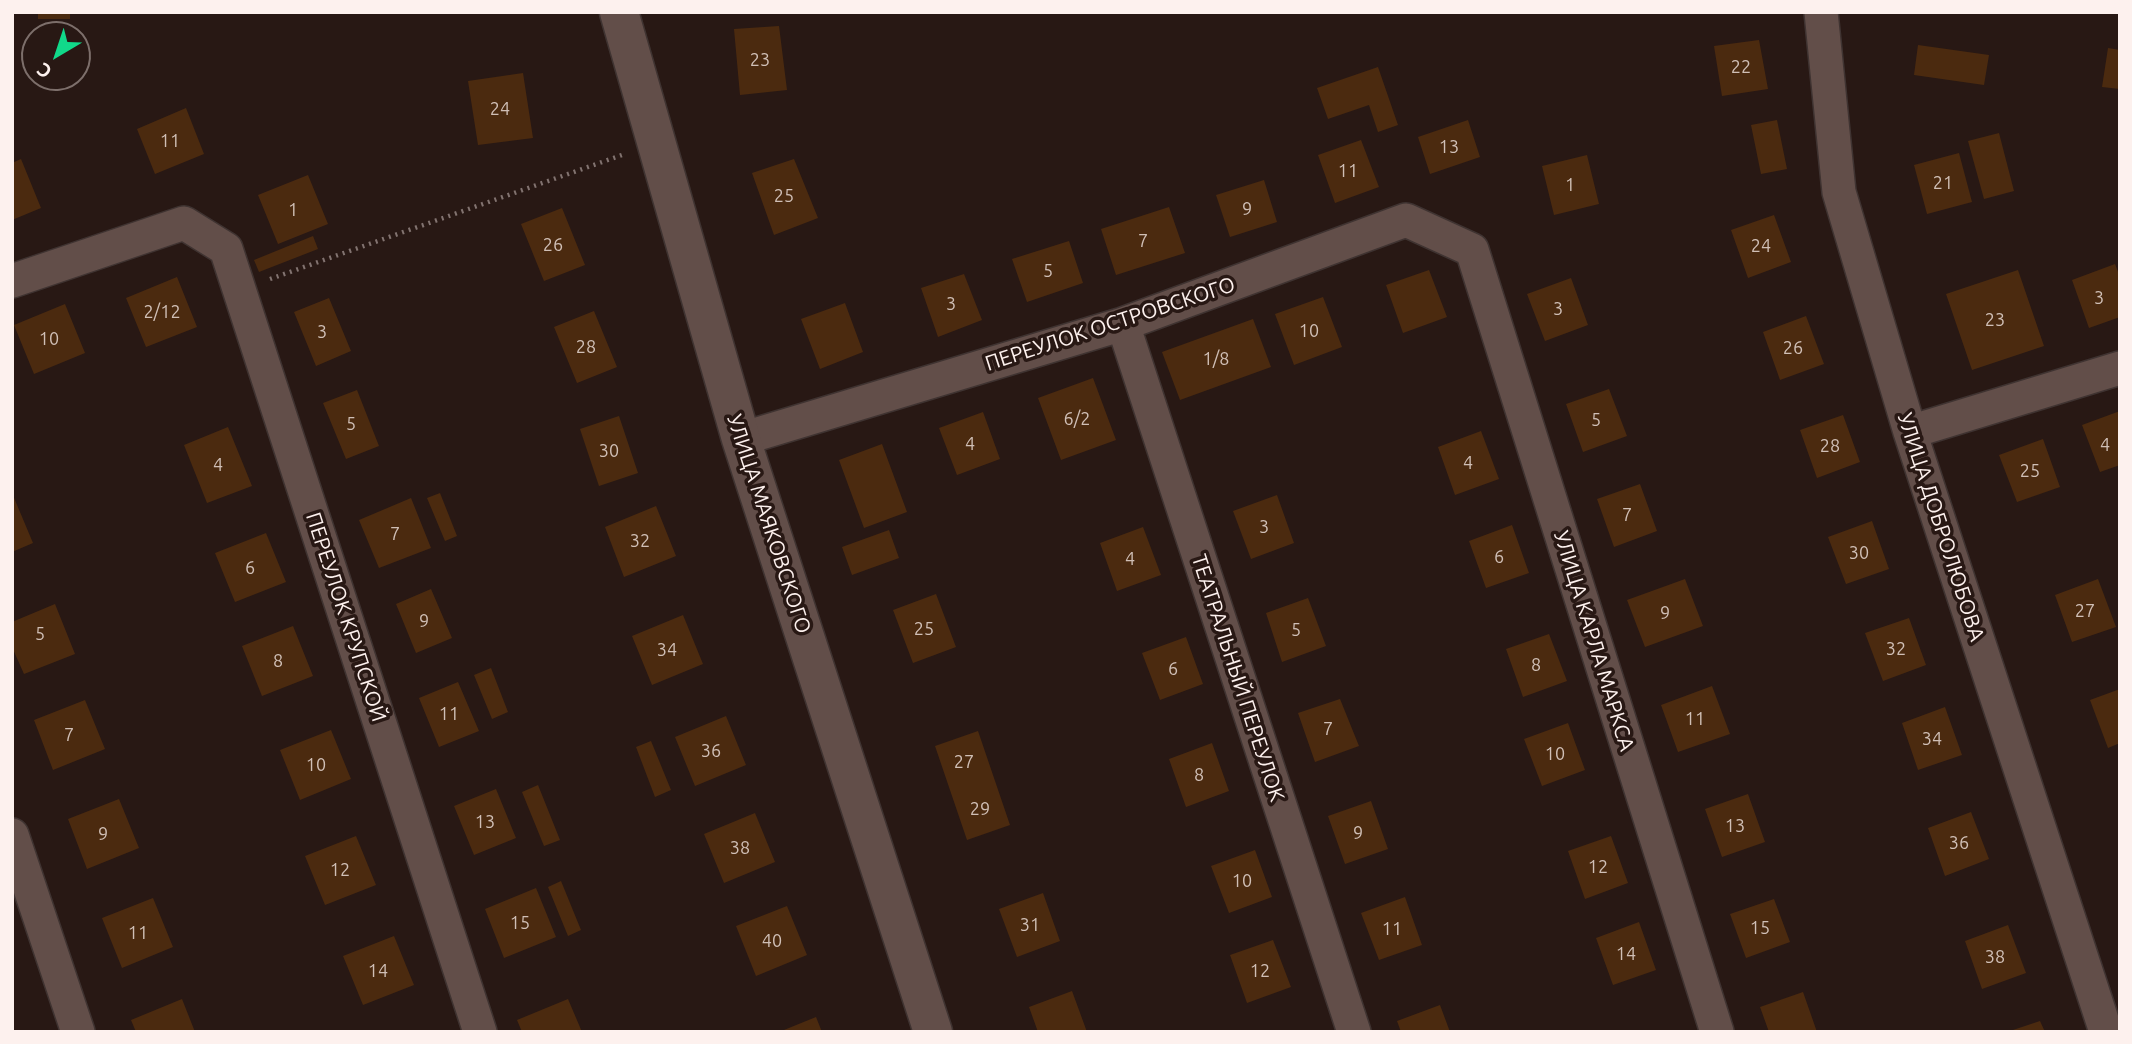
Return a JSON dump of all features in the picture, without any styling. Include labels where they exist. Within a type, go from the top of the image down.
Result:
[{"type":"street","name":"УЛИЦА МАЯКОВСКОГО","points":[[619,12],[741,439],[933,1032]]},
{"type":"street","name":"УЛИЦА ДОБРОЛЮБОВА","points":[[1821,12],[1839,192],[1910,432],[2106,1032]]},
{"type":"street","name":"ПЕРЕУЛОК ОСТРОВСКОГО","points":[[741,439],[1123,324],[1406,220],[1472,250]]},
{"type":"street","name":"ПЕРЕУЛОК КРУПСКОЙ","points":[[12,281],[184,223],[226,249],[480,1032]]},
{"type":"street","name":"УЛИЦА КАРЛА МАРКСА","points":[[1472,250],[1717,1032]]},
{"type":"street","name":"ТЕАТРАЛЬНЫЙ ПЕРЕУЛОК","points":[[1123,324],[1354,1032]]},
{"type":"street","points":[[1910,432],[2120,368]]},
{"type":"street","points":[[12,835],[78,1032]]},
{"type":"path","points":[[240,290],[656,142]]},
{"type":"building","points":[[38,12],[70,12],[70,19],[38,19]]},
{"type":"building","points":[[779,26],[787,90],[740,95],[734,29]]},
{"type":"building","points":[[1759,40],[1768,89],[1722,96],[1714,46]]},
{"type":"building","points":[[1918,45],[1989,55],[1984,85],[1914,75]]},
{"type":"building","points":[[2108,48],[2120,50],[2120,89],[2102,87]]},
{"type":"building","points":[[1378,67],[1398,125],[1378,132],[1369,105],[1328,119],[1317,88]]},
{"type":"building","points":[[523,73],[533,138],[478,145],[468,81]]},
{"type":"building","points":[[186,108],[204,154],[155,174],[137,129]]},
{"type":"building","points":[[1468,120],[1480,157],[1430,174],[1418,137]]},
{"type":"building","points":[[1777,120],[1787,169],[1761,174],[1751,125]]},
{"type":"building","points":[[1999,133],[2014,191],[1984,199],[1968,141]]},
{"type":"building","points":[[1361,140],[1379,187],[1335,203],[1318,155]]},
{"type":"building","points":[[1959,153],[1972,202],[1927,214],[1914,165]]},
{"type":"building","points":[[1587,155],[1599,204],[1554,215],[1542,166]]},
{"type":"building","points":[[21,159],[41,208],[12,220],[12,163]]},
{"type":"building","points":[[794,159],[818,218],[774,235],[752,173]]},
{"type":"building","points":[[308,175],[328,224],[278,244],[258,195]]},
{"type":"building","points":[[1264,180],[1277,222],[1230,237],[1216,195]]},
{"type":"building","points":[[1169,207],[1185,253],[1116,275],[1101,229]]},
{"type":"building","points":[[562,208],[585,265],[544,281],[521,224]]},
{"type":"building","points":[[1774,215],[1791,262],[1748,278],[1731,230]]},
{"type":"building","points":[[313,236],[318,249],[259,272],[254,260]]},
{"type":"building","points":[[1069,241],[1083,283],[1027,302],[1012,259]]},
{"type":"building","points":[[2115,264],[2120,277],[2120,317],[2089,328],[2072,280]]},
{"type":"building","points":[[1429,270],[1447,317],[1403,333],[1386,285]]},
{"type":"building","points":[[2018,270],[2044,346],[1972,370],[1946,294]]},
{"type":"building","points":[[964,274],[982,320],[938,337],[921,288]]},
{"type":"building","points":[[177,277],[197,327],[146,347],[126,298]]},
{"type":"building","points":[[1571,278],[1588,325],[1545,341],[1527,294]]},
{"type":"building","points":[[1323,297],[1342,347],[1294,365],[1275,314]]},
{"type":"building","points":[[329,298],[351,351],[316,366],[294,312]]},
{"type":"building","points":[[845,303],[863,352],[820,369],[801,319]]},
{"type":"building","points":[[65,304],[85,353],[34,374],[14,325]]},
{"type":"building","points":[[594,311],[617,367],[577,383],[554,327]]},
{"type":"building","points":[[1806,316],[1824,364],[1780,380],[1763,332]]},
{"type":"building","points":[[1253,319],[1271,367],[1180,400],[1162,352]]},
{"type":"building","points":[[1093,378],[1116,440],[1061,460],[1038,398]]},
{"type":"building","points":[[1609,389],[1627,436],[1583,452],[1566,404]]},
{"type":"building","points":[[357,390],[379,446],[346,459],[323,403]]},
{"type":"building","points":[[2120,411],[2120,465],[2100,472],[2082,425]]},
{"type":"building","points":[[983,412],[1000,459],[957,475],[939,428]]},
{"type":"building","points":[[1843,415],[1860,462],[1817,478],[1800,430]]},
{"type":"building","points":[[619,416],[638,473],[599,486],[580,429]]},
{"type":"building","points":[[228,427],[252,486],[207,503],[184,445]]},
{"type":"building","points":[[1481,431],[1499,479],[1455,495],[1438,447]]},
{"type":"building","points":[[2043,439],[2060,487],[2017,502],[1999,455]]},
{"type":"building","points":[[882,444],[907,512],[864,528],[839,460]]},
{"type":"building","points":[[1640,484],[1657,531],[1614,547],[1597,499]]},
{"type":"building","points":[[12,493],[33,543],[12,552]]},
{"type":"building","points":[[440,493],[457,536],[445,541],[427,498]]},
{"type":"building","points":[[1277,495],[1294,543],[1251,559],[1233,511]]},
{"type":"building","points":[[411,498],[431,548],[379,568],[359,520]]},
{"type":"building","points":[[656,506],[676,556],[624,577],[605,527]]},
{"type":"building","points":[[1872,521],[1889,569],[1846,584],[1828,537]]},
{"type":"building","points":[[1512,525],[1529,573],[1486,588],[1469,541]]},
{"type":"building","points":[[1143,527],[1161,575],[1117,591],[1100,543]]},
{"type":"building","points":[[889,530],[899,558],[852,575],[842,547]]},
{"type":"building","points":[[266,533],[286,582],[235,602],[215,553]]},
{"type":"building","points":[[1685,579],[1703,626],[1645,647],[1627,600]]},
{"type":"building","points":[[2098,579],[2116,627],[2072,642],[2055,595]]},
{"type":"building","points":[[431,589],[452,638],[416,653],[396,604]]},
{"type":"building","points":[[936,594],[956,647],[913,663],[893,610]]},
{"type":"building","points":[[1308,598],[1326,646],[1282,662],[1266,613]]},
{"type":"building","points":[[55,604],[75,654],[24,674],[12,647],[12,622]]},
{"type":"building","points":[[683,615],[703,664],[652,685],[632,636]]},
{"type":"building","points":[[1909,618],[1926,665],[1883,681],[1865,633]]},
{"type":"building","points":[[293,626],[313,676],[262,696],[242,646]]},
{"type":"building","points":[[1549,634],[1567,681],[1523,697],[1506,649]]},
{"type":"building","points":[[1186,637],[1203,684],[1160,700],[1142,653]]},
{"type":"building","points":[[491,668],[508,712],[492,719],[474,675]]},
{"type":"building","points":[[458,682],[479,731],[439,747],[419,698]]},
{"type":"building","points":[[1712,686],[1730,734],[1678,752],[1661,705]]},
{"type":"building","points":[[2120,689],[2120,743],[2108,748],[2090,700]]},
{"type":"building","points":[[1340,699],[1359,746],[1315,762],[1298,713]]},
{"type":"building","points":[[85,700],[105,749],[53,770],[34,720]]},
{"type":"building","points":[[1945,707],[1962,755],[1918,770],[1902,723]]},
{"type":"building","points":[[726,716],[746,765],[695,786],[675,737]]},
{"type":"building","points":[[1568,723],[1585,770],[1542,786],[1524,739]]},
{"type":"building","points":[[331,730],[351,779],[300,800],[280,750]]},
{"type":"building","points":[[978,731],[1010,825],[967,840],[935,746]]},
{"type":"building","points":[[651,741],[671,790],[655,797],[636,747]]},
{"type":"building","points":[[1212,743],[1229,791],[1186,807],[1169,759]]},
{"type":"building","points":[[538,785],[560,840],[544,846],[522,792]]},
{"type":"building","points":[[496,789],[516,838],[474,855],[454,806]]},
{"type":"building","points":[[1748,794],[1765,842],[1722,857],[1705,809]]},
{"type":"building","points":[[119,799],[139,848],[87,869],[68,819]]},
{"type":"building","points":[[1371,801],[1388,849],[1345,864],[1328,816]]},
{"type":"building","points":[[1971,812],[1989,859],[1945,876],[1928,828]]},
{"type":"building","points":[[755,813],[775,862],[724,883],[704,834]]},
{"type":"building","points":[[356,836],[376,885],[325,905],[305,856]]},
{"type":"building","points":[[1611,836],[1628,883],[1585,899],[1568,851]]},
{"type":"building","points":[[1255,850],[1272,897],[1229,913],[1211,866]]},
{"type":"building","points":[[561,881],[581,930],[568,936],[548,887]]},
{"type":"building","points":[[536,888],[556,937],[504,958],[485,909]]},
{"type":"building","points":[[1043,893],[1060,941],[1017,957],[999,909]]},
{"type":"building","points":[[1405,897],[1422,945],[1379,960],[1361,913]]},
{"type":"building","points":[[153,898],[173,947],[122,968],[102,918]]},
{"type":"building","points":[[1774,899],[1790,942],[1746,958],[1730,914]]},
{"type":"building","points":[[787,906],[807,955],[756,976],[736,926]]},
{"type":"building","points":[[1639,922],[1656,970],[1613,985],[1596,938]]},
{"type":"building","points":[[2008,925],[2026,973],[1982,989],[1965,941]]},
{"type":"building","points":[[394,936],[414,985],[363,1005],[343,956]]},
{"type":"building","points":[[1273,940],[1291,987],[1247,1003],[1230,955]]},
{"type":"building","points":[[1072,991],[1087,1032],[1038,1032],[1029,1007]]},
{"type":"building","points":[[1803,992],[1817,1032],[1769,1032],[1760,1007]]},
{"type":"building","points":[[182,999],[195,1032],[136,1032],[131,1020]]},
{"type":"building","points":[[568,999],[582,1032],[522,1032],[517,1020]]},
{"type":"building","points":[[1440,1005],[1450,1032],[1401,1032],[1397,1021]]},
{"type":"building","points":[[816,1017],[822,1032],[779,1032]]},
{"type":"building","points":[[2040,1021],[2045,1032],[2010,1032],[2010,1031]]}]
